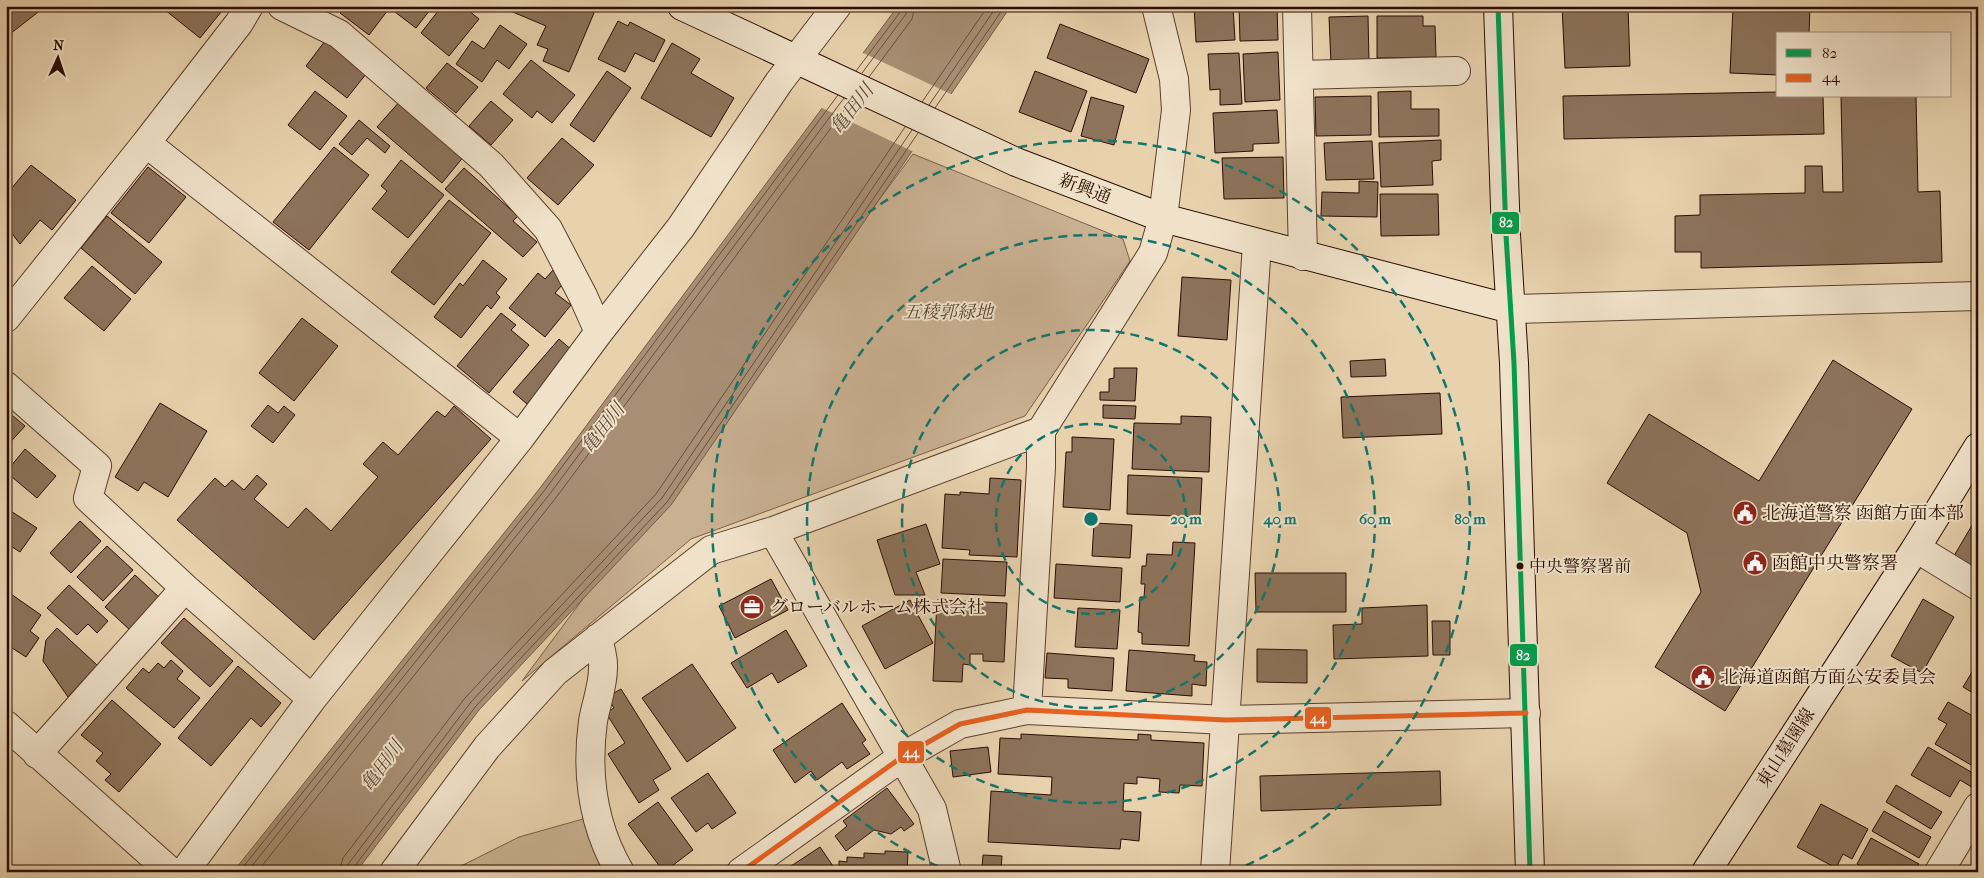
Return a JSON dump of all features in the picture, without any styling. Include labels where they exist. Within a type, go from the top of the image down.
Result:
[{"type":"street","points":[[6,318],[146,143],[239,23],[249,6]]},
{"type":"street","points":[[282,6],[339,34],[491,165],[548,228],[584,296],[599,332]]},
{"type":"street","name":"新興通","points":[[682,6],[1016,162],[1163,218],[1511,309],[1978,296]]},
{"type":"street","points":[[184,872],[312,699],[520,438],[680,227],[779,82],[803,64],[837,6]]},
{"type":"street","points":[[1027,710],[1041,467],[1041,431],[1154,253],[1163,218],[1176,110],[1174,79],[1156,6]]},
{"type":"street","points":[[1297,6],[1303,256]]},
{"type":"street","points":[[1498,6],[1506,235],[1514,363],[1530,872]]},
{"type":"street","points":[[1299,74],[1456,71]]},
{"type":"street","points":[[146,143],[520,438]]},
{"type":"street","points":[[1215,872],[1257,244]]},
{"type":"street","points":[[6,386],[97,466],[88,498],[185,588],[312,699]]},
{"type":"street","points":[[394,872],[487,747],[556,672],[710,550],[773,531],[1041,431]]},
{"type":"street","name":"東山墓園線","points":[[1706,872],[1916,548],[1978,447]]},
{"type":"street","points":[[773,531],[932,809],[946,872]]},
{"type":"street","points":[[1916,548],[1978,586]]},
{"type":"street","points":[[37,754],[185,588]]},
{"type":"street","points":[[598,638],[603,668],[593,721],[590,765],[592,789],[596,817],[620,872]]},
{"type":"street","points":[[741,872],[902,757],[960,724],[1027,710],[1226,720],[1526,713]]},
{"type":"street","points":[[6,725],[171,872]]},
{"type":"street","points":[[1939,872],[1978,807]]},
{"type":"green space","name":"五稜郭緑地","points":[[913,154],[1123,239],[1130,261],[1025,416],[691,539],[522,681]]},
{"type":"green space","points":[[583,819],[602,872],[449,872],[519,837]]},
{"type":"water","name":"亀田川","points":[[898,6],[1011,6],[671,505],[479,710],[356,872],[233,872],[540,488]]},
{"type":"pier","points":[[861,52],[953,95],[914,152],[820,107]]},
{"type":"building","points":[[6,6],[46,6],[6,37]]},
{"type":"building","points":[[160,6],[226,6],[200,38]]},
{"type":"building","points":[[346,6],[391,6],[369,35],[340,13]]},
{"type":"building","points":[[400,6],[433,6],[416,28],[395,12]]},
{"type":"building","points":[[442,6],[463,6],[479,19],[449,56],[421,33]]},
{"type":"building","points":[[509,6],[577,6],[594,13],[569,72],[543,61],[548,49],[537,45],[546,26],[508,10]]},
{"type":"building","points":[[1194,6],[1233,6],[1235,40],[1196,42]]},
{"type":"building","points":[[1239,6],[1277,6],[1278,40],[1240,41]]},
{"type":"building","points":[[1562,6],[1628,6],[1630,66],[1565,68]]},
{"type":"building","points":[[1733,6],[1810,6],[1809,32],[1776,32],[1776,75],[1730,73]]},
{"type":"building","points":[[1368,16],[1369,62],[1331,64],[1329,17]]},
{"type":"building","points":[[1377,16],[1423,16],[1423,26],[1435,26],[1436,57],[1377,58]]},
{"type":"building","points":[[618,21],[628,26],[630,22],[665,40],[654,62],[635,53],[625,72],[598,59]]},
{"type":"building","points":[[1060,24],[1149,59],[1136,93],[1047,58]]},
{"type":"building","points":[[500,25],[527,44],[509,69],[497,60],[482,82],[456,64],[472,41],[484,49]]},
{"type":"building","points":[[325,41],[366,74],[347,98],[306,66]]},
{"type":"building","points":[[672,43],[700,59],[691,73],[734,98],[711,137],[641,98]]},
{"type":"building","points":[[1278,52],[1280,100],[1245,102],[1243,54]]},
{"type":"building","points":[[1239,53],[1242,104],[1220,105],[1220,89],[1210,90],[1208,54]]},
{"type":"building","points":[[531,60],[575,95],[552,123],[537,111],[532,118],[503,94]]},
{"type":"building","points":[[447,63],[478,87],[456,113],[426,88]]},
{"type":"building","points":[[607,71],[631,88],[594,142],[570,125]]},
{"type":"building","points":[[1035,71],[1087,91],[1071,132],[1019,112]]},
{"type":"building","points":[[315,91],[347,116],[320,150],[288,125]]},
{"type":"building","points":[[1411,91],[1411,109],[1439,109],[1439,136],[1379,137],[1378,92]]},
{"type":"building","points":[[1776,92],[1776,98],[1823,98],[1824,134],[1564,139],[1563,96]]},
{"type":"building","points":[[1371,96],[1371,135],[1316,136],[1315,97]]},
{"type":"building","points":[[1091,97],[1124,106],[1114,145],[1081,136]]},
{"type":"building","points":[[1841,98],[1916,98],[1918,192],[1940,191],[1942,262],[1701,268],[1701,252],[1675,252],[1675,216],[1700,215],[1700,195],[1805,193],[1805,166],[1822,166],[1823,192],[1843,192]]},
{"type":"building","points":[[401,100],[465,155],[442,183],[377,127]]},
{"type":"building","points":[[491,101],[513,120],[491,145],[469,126]]},
{"type":"building","points":[[1277,110],[1279,143],[1253,144],[1253,151],[1215,153],[1213,113]]},
{"type":"building","points":[[359,120],[390,146],[385,153],[367,138],[352,155],[339,144]]},
{"type":"building","points":[[562,138],[594,165],[558,205],[527,178]]},
{"type":"building","points":[[1441,140],[1441,160],[1432,161],[1433,185],[1381,187],[1379,143]]},
{"type":"building","points":[[1372,141],[1374,179],[1326,180],[1324,143]]},
{"type":"building","points":[[334,147],[369,175],[309,250],[273,222]]},
{"type":"building","points":[[1283,157],[1284,198],[1224,199],[1222,158]]},
{"type":"building","points":[[401,160],[444,195],[408,238],[372,209],[387,191],[381,186]]},
{"type":"building","points":[[31,165],[76,200],[52,230],[40,220],[20,244],[6,226],[6,195]]},
{"type":"building","points":[[148,167],[186,197],[149,243],[111,213]]},
{"type":"building","points":[[464,168],[518,216],[513,221],[537,242],[523,257],[445,189]]},
{"type":"building","points":[[1359,181],[1378,182],[1377,217],[1321,216],[1322,192],[1359,193]]},
{"type":"building","points":[[1380,194],[1438,194],[1439,235],[1381,236]]},
{"type":"building","points":[[449,200],[491,233],[434,305],[391,272]]},
{"type":"building","points":[[107,216],[162,262],[135,294],[81,248]]},
{"type":"building","points":[[483,260],[507,279],[496,293],[500,297],[491,309],[487,305],[461,338],[434,317],[460,283],[463,286]]},
{"type":"building","points":[[92,266],[131,299],[104,331],[64,298]]},
{"type":"building","points":[[554,269],[562,285],[555,293],[571,305],[545,337],[509,308],[538,273],[545,279]]},
{"type":"building","points":[[1182,277],[1231,280],[1227,340],[1178,336]]},
{"type":"building","points":[[501,313],[516,325],[511,330],[529,345],[489,393],[457,366]]},
{"type":"building","points":[[302,318],[338,346],[294,401],[259,373]]},
{"type":"building","points":[[559,339],[573,351],[527,404],[513,392]]},
{"type":"building","points":[[1385,359],[1386,376],[1351,377],[1350,361]]},
{"type":"building","name":"函館中央警察署","points":[[1833,360],[1912,409],[1725,711],[1655,667],[1701,592],[1687,533],[1607,483],[1649,414],[1759,481]]},
{"type":"building","points":[[1114,368],[1137,368],[1135,401],[1100,400],[1100,392],[1109,392],[1109,379],[1114,378]]},
{"type":"building","points":[[1440,393],[1442,434],[1343,438],[1341,397]]},
{"type":"building","points":[[160,403],[207,431],[168,497],[144,482],[138,491],[115,477]]},
{"type":"building","points":[[268,405],[278,413],[284,406],[295,415],[273,443],[251,426]]},
{"type":"building","points":[[1103,405],[1136,406],[1135,419],[1103,418]]},
{"type":"building","points":[[454,406],[491,439],[314,640],[177,520],[215,478],[225,487],[232,480],[244,490],[257,475],[267,484],[254,499],[288,528],[306,508],[331,531],[378,477],[363,464],[383,442],[398,455],[437,411],[445,417]]},
{"type":"building","points":[[6,410],[25,426],[6,447]]},
{"type":"building","points":[[1181,416],[1211,417],[1209,472],[1132,469],[1134,423],[1181,424]]},
{"type":"building","points":[[1072,437],[1114,439],[1110,510],[1063,507],[1066,452],[1072,452]]},
{"type":"building","points":[[25,449],[56,476],[37,498],[6,472]]},
{"type":"building","points":[[1128,475],[1202,478],[1200,517],[1127,514]]},
{"type":"building","points":[[990,478],[1021,480],[1017,557],[969,555],[970,550],[942,548],[945,494],[960,495],[960,492],[989,494]]},
{"type":"building","points":[[6,508],[37,528],[20,552],[6,543]]},
{"type":"building","points":[[1978,515],[1978,577],[1951,561]]},
{"type":"building","points":[[80,521],[101,541],[71,573],[50,553]]},
{"type":"building","points":[[1094,523],[1132,525],[1130,558],[1092,556]]},
{"type":"building","points":[[926,524],[940,564],[916,572],[925,595],[895,595],[877,540]]},
{"type":"building","points":[[1173,542],[1195,543],[1189,646],[1142,644],[1142,633],[1138,632],[1140,597],[1144,597],[1145,584],[1141,584],[1142,566],[1146,566],[1147,554],[1172,555]]},
{"type":"building","points":[[107,546],[133,570],[103,601],[77,577]]},
{"type":"building","points":[[943,559],[1007,562],[1005,596],[941,593]]},
{"type":"building","points":[[1056,564],[1122,568],[1120,602],[1054,598]]},
{"type":"building","points":[[1255,573],[1346,573],[1346,612],[1256,612]]},
{"type":"building","points":[[135,575],[161,599],[131,631],[105,607]]},
{"type":"building","points":[[771,579],[788,610],[735,638],[719,606]]},
{"type":"building","points":[[69,585],[108,621],[97,633],[88,624],[77,635],[47,608]]},
{"type":"building","points":[[8,592],[41,615],[30,631],[39,638],[26,657],[6,644]]},
{"type":"building","points":[[1923,599],[1954,617],[1922,673],[1891,656]]},
{"type":"building","points":[[910,600],[933,643],[885,669],[862,626]]},
{"type":"building","points":[[937,600],[1007,603],[1004,662],[983,661],[983,654],[970,654],[970,665],[963,664],[962,682],[933,681]]},
{"type":"building","points":[[1427,605],[1428,656],[1334,659],[1333,625],[1362,624],[1362,608]]},
{"type":"building","points":[[1078,608],[1120,610],[1117,649],[1075,647]]},
{"type":"building","points":[[184,618],[233,661],[210,687],[161,643]]},
{"type":"building","points":[[1432,621],[1450,621],[1450,655],[1433,655]]},
{"type":"building","points":[[57,628],[97,665],[68,697],[43,661],[46,640]]},
{"type":"building","points":[[786,630],[807,666],[778,683],[772,673],[747,688],[731,663]]},
{"type":"building","points":[[1257,649],[1307,650],[1307,683],[1257,682]]},
{"type":"building","points":[[1129,650],[1195,655],[1194,661],[1207,662],[1206,686],[1192,684],[1192,696],[1126,691]]},
{"type":"building","points":[[1047,653],[1114,658],[1112,691],[1068,688],[1068,679],[1045,678]]},
{"type":"building","points":[[171,660],[183,671],[177,679],[200,698],[174,728],[126,688],[143,668],[149,673],[158,663],[164,668]]},
{"type":"building","points":[[1978,662],[1978,696],[1963,687]]},
{"type":"building","points":[[692,664],[736,728],[687,762],[642,698]]},
{"type":"building","points":[[238,666],[281,703],[261,727],[251,718],[211,766],[178,738]]},
{"type":"building","points":[[621,689],[671,769],[653,780],[659,790],[639,803],[608,754],[625,743],[606,713],[614,708],[607,697]]},
{"type":"building","points":[[112,700],[161,744],[119,792],[105,780],[111,774],[96,761],[103,753],[81,735]]},
{"type":"building","points":[[1948,702],[1978,719],[1978,769],[1935,744],[1947,724],[1938,719]]},
{"type":"building","points":[[842,703],[866,740],[862,743],[870,754],[847,769],[842,762],[817,780],[811,771],[795,783],[773,750]]},
{"type":"building","points":[[1021,734],[1138,740],[1138,734],[1151,735],[1151,740],[1204,743],[1202,786],[1180,785],[1179,793],[1159,792],[1160,779],[1137,777],[1137,784],[1124,783],[1123,811],[1141,812],[1139,841],[1121,839],[1120,849],[988,842],[991,791],[1051,795],[1052,777],[998,774],[1000,738],[1021,739]]},
{"type":"building","points":[[988,747],[991,772],[953,777],[950,751]]},
{"type":"building","points":[[1928,747],[1978,776],[1978,783],[1975,789],[1960,780],[1950,797],[1911,775]]},
{"type":"building","points":[[1440,771],[1441,805],[1261,811],[1260,776]]},
{"type":"building","points":[[708,773],[736,813],[712,829],[708,823],[696,832],[671,798]]},
{"type":"building","points":[[1896,785],[1942,812],[1931,829],[1886,802]]},
{"type":"building","points":[[887,788],[914,824],[904,831],[901,827],[891,834],[874,830],[846,851],[835,836],[847,826],[843,821]]},
{"type":"building","points":[[658,802],[693,850],[664,872],[628,824]]},
{"type":"building","points":[[1821,804],[1868,829],[1852,859],[1843,854],[1836,868],[1797,847]]},
{"type":"building","points":[[1884,811],[1931,837],[1919,858],[1872,831]]},
{"type":"building","points":[[1871,838],[1919,864],[1915,872],[1872,872],[1857,864]]},
{"type":"building","points":[[820,847],[835,869],[831,872],[786,872],[785,870]]},
{"type":"building","points":[[885,851],[908,852],[907,872],[839,872],[839,861],[847,862],[847,857],[864,858],[864,853],[885,854]]},
{"type":"building","points":[[983,855],[1002,856],[1001,869],[982,868]]},
{"type":"building","points":[[1978,859],[1978,872],[1970,872]]},
{"type":"transit line","name":"82","points":[[1498,6],[1506,235],[1514,363],[1530,872]]},
{"type":"transit line","name":"44","points":[[741,872],[902,757],[960,724],[1027,710],[1226,720],[1526,713]]},
{"type":"place","name":"北海道警察 函館方面本部","points":[[1745,513]]},
{"type":"place","name":"函館中央警察署","points":[[1755,563]]},
{"type":"place","name":"中央警察署前","points":[[1520,566]]},
{"type":"place","name":"グローバルホーム株式会社","points":[[752,607]]},
{"type":"place","name":"北海道函館方面公安委員会","points":[[1703,677]]}]
